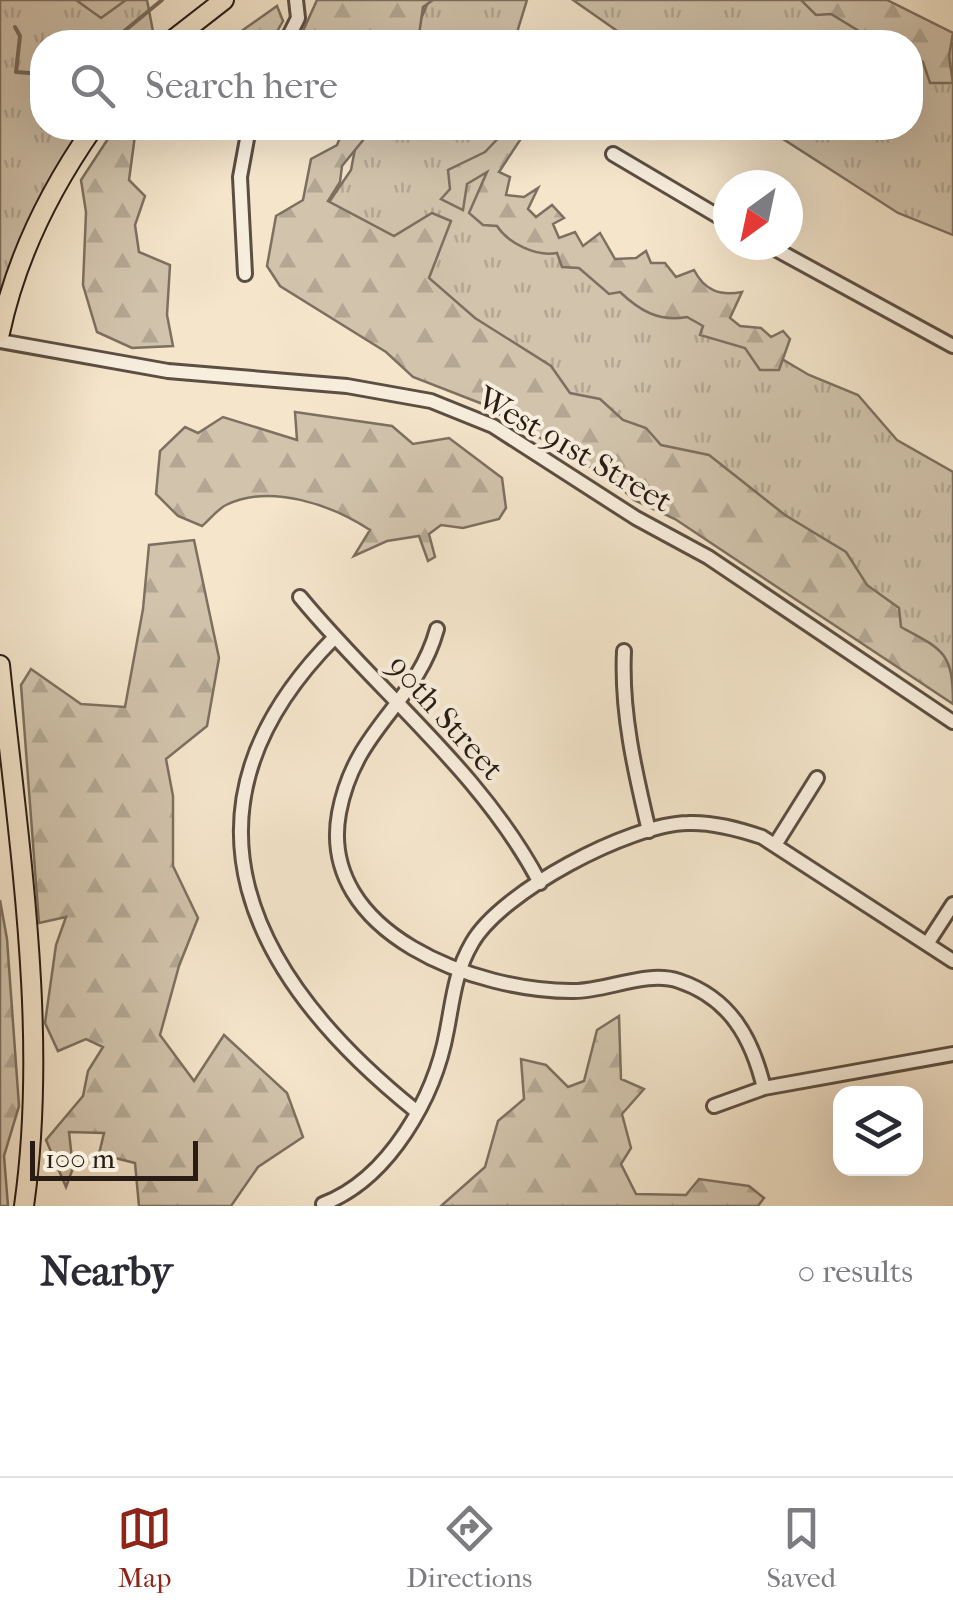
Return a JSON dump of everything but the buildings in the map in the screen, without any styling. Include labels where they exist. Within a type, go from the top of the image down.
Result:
[{"type":"main road","points":[[185,30],[224,0]]},
{"type":"main road","points":[[0,333],[34,229],[64,170],[85,140]]},
{"type":"main road","points":[[0,666],[6,780],[33,1041],[32,1147],[24,1206]]},
{"type":"street","points":[[292,30],[298,18],[296,0]]},
{"type":"street","points":[[245,274],[240,177],[248,140]]},
{"type":"street","points":[[613,154],[713,213]]},
{"type":"street","points":[[795,260],[953,346]]},
{"type":"street","name":"West 91st Street","points":[[0,341],[168,372],[346,386],[446,407],[493,426],[636,518],[708,558],[953,722]]},
{"type":"street","name":"90th Street","points":[[300,597],[501,821],[540,882]]},
{"type":"street","points":[[438,628],[424,668],[375,726],[351,766],[338,816],[338,853],[344,878],[366,914],[386,933],[459,968],[506,982],[573,991],[669,978],[697,988],[730,1011],[750,1041],[764,1088]]},
{"type":"street","points":[[335,637],[296,676],[254,751],[241,803],[241,866],[258,919],[292,982],[348,1051],[416,1111]]},
{"type":"street","points":[[624,651],[623,678],[633,764],[650,831]]},
{"type":"street","points":[[775,845],[818,778]]},
{"type":"street","points":[[324,1204],[362,1185],[416,1111],[434,1078],[459,968],[492,918],[540,882],[593,853],[650,831],[686,823],[732,827],[775,845],[953,961]]},
{"type":"street","points":[[927,944],[953,904]]},
{"type":"street","points":[[714,1106],[764,1088],[953,1054]]},
{"type":"green space","points":[[0,0],[147,0],[153,30],[30,30],[30,140],[85,140],[64,170],[0,333]]},
{"type":"green space","points":[[76,0],[126,0],[101,18]]},
{"type":"green space","points":[[317,0],[433,0],[423,7],[420,30],[303,30]]},
{"type":"green space","points":[[429,0],[527,0],[518,30],[416,30]]},
{"type":"green space","points":[[573,0],[837,0],[918,30],[616,30]]},
{"type":"green space","points":[[801,0],[887,0],[953,33],[949,56],[953,83],[930,83],[923,62],[923,30],[857,30],[831,14],[816,15]]},
{"type":"green space","points":[[277,6],[283,21],[278,30],[243,30]]},
{"type":"green space","points":[[923,32],[953,43],[953,235],[898,213],[785,140],[923,140]]},
{"type":"green space","points":[[107,140],[134,140],[129,180],[145,196],[135,225],[139,252],[170,265],[167,315],[173,346],[132,348],[97,332],[83,285],[86,212],[81,180]]},
{"type":"green space","points":[[339,140],[363,140],[342,166],[340,182],[328,201],[394,236],[432,213],[451,221],[429,278],[475,318],[551,366],[570,393],[600,399],[623,420],[646,428],[661,445],[709,455],[785,515],[846,552],[867,585],[899,608],[901,627],[943,655],[951,674],[953,704],[675,519],[634,500],[612,480],[480,403],[413,377],[386,352],[280,286],[267,266],[276,216],[303,200],[311,159]]},
{"type":"green space","points":[[357,140],[502,140],[488,199],[524,224],[743,336],[809,375],[858,395],[897,440],[953,472],[953,701],[321,214],[351,170]]},
{"type":"green space","points":[[496,140],[520,140],[499,172],[510,177],[506,195],[524,197],[538,188],[528,209],[536,217],[552,205],[564,218],[553,224],[559,238],[575,232],[583,246],[600,233],[615,259],[636,258],[646,251],[651,263],[665,263],[676,277],[694,270],[714,290],[742,292],[730,318],[740,326],[761,328],[771,337],[783,331],[790,339],[779,370],[760,370],[745,348],[700,335],[703,326],[687,317],[651,314],[620,292],[609,294],[579,268],[562,267],[557,253],[532,251],[508,238],[497,226],[483,225],[469,213],[487,172],[467,184],[463,210],[441,199],[450,189],[448,170],[485,152]]},
{"type":"green space","points":[[295,412],[392,426],[413,444],[449,438],[502,478],[506,508],[499,519],[463,528],[441,525],[429,534],[435,557],[428,561],[419,536],[387,541],[354,556],[370,530],[338,512],[300,500],[262,496],[243,499],[223,507],[202,526],[178,516],[156,494],[160,451],[185,427],[198,433],[223,417],[297,440]]},
{"type":"green space","points":[[194,540],[219,658],[207,726],[166,759],[173,796],[173,866],[198,918],[179,966],[160,1035],[194,1081],[224,1035],[287,1093],[303,1137],[258,1167],[231,1206],[139,1206],[135,1163],[99,1154],[104,1133],[69,1132],[73,1168],[66,1187],[46,1140],[83,1096],[88,1071],[103,1047],[86,1039],[58,1051],[45,1023],[56,945],[66,917],[39,923],[21,685],[31,669],[81,704],[125,707],[143,609],[149,545]]},
{"type":"green space","points":[[0,900],[7,939],[19,1106],[4,1156],[8,1206],[0,1206]]},
{"type":"green space","points":[[619,1016],[621,1079],[644,1089],[622,1114],[631,1148],[621,1164],[636,1194],[686,1195],[699,1179],[749,1186],[764,1198],[758,1206],[441,1206],[485,1167],[498,1121],[524,1099],[521,1059],[546,1065],[568,1087],[584,1081],[597,1030]]},
{"type":"waterway","points":[[126,30],[162,0]]},
{"type":"waterway","points":[[15,27],[20,36],[16,72],[30,73]]}]
